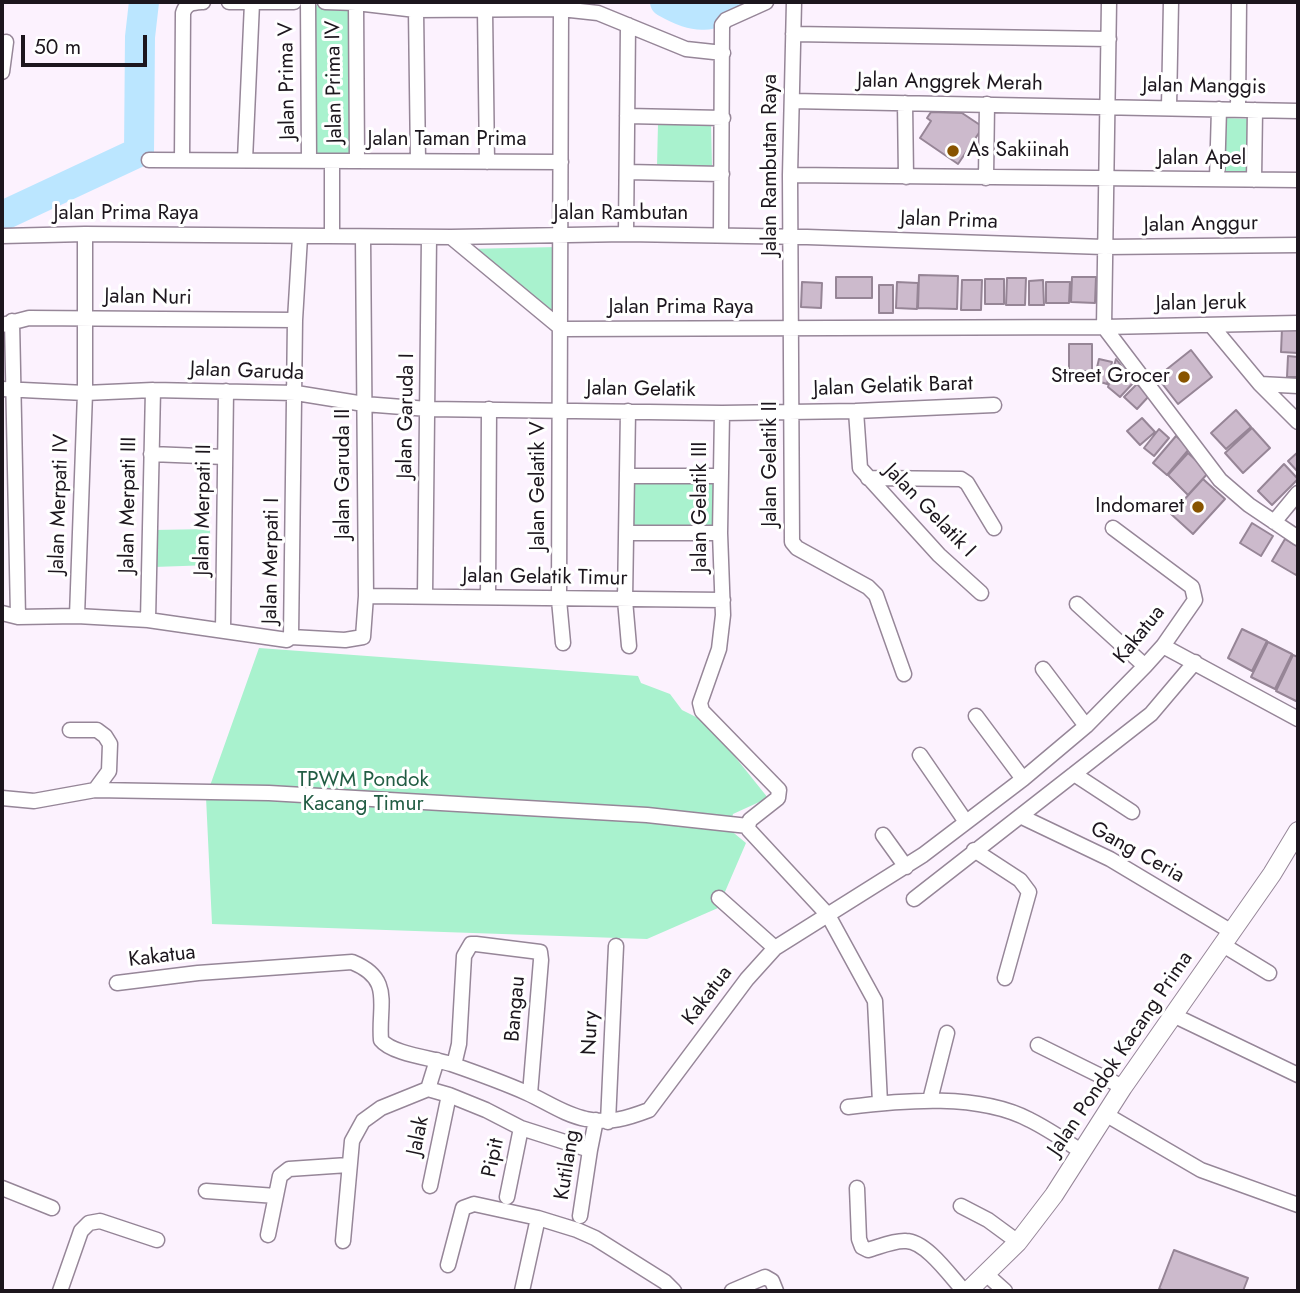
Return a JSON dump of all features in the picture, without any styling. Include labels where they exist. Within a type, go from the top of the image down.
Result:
[{"type":"street","points":[[182,160],[183,13],[185,6],[190,3],[203,2]]},
{"type":"street","points":[[229,2],[294,2]]},
{"type":"street","name":"Jalan Prima V","points":[[308,2],[309,160]]},
{"type":"street","points":[[325,2],[416,10],[561,9],[598,13],[686,49],[723,53]]},
{"type":"street","points":[[721,235],[722,24],[766,2]]},
{"type":"street","name":"Jalan Rambutan Raya","points":[[792,329],[790,175],[794,2]]},
{"type":"street","points":[[1109,2],[1104,327],[1220,480],[1249,505],[1298,538]]},
{"type":"street","points":[[1169,107],[1171,2]]},
{"type":"street","points":[[1238,109],[1239,2]]},
{"type":"street","points":[[245,160],[251,3]]},
{"type":"street","name":"Jalan Prima IV","points":[[356,3],[357,161]]},
{"type":"street","name":"Jalan Gelatik V","points":[[561,9],[559,600],[563,643]]},
{"type":"street","points":[[416,10],[418,161]]},
{"type":"street","points":[[485,10],[487,162]]},
{"type":"street","points":[[626,234],[628,25]]},
{"type":"street","points":[[793,34],[1109,39]]},
{"type":"street","points":[[2,72],[6,42]]},
{"type":"street","name":"Jalan Anggrek Merah","points":[[792,101],[1108,106]]},
{"type":"street","points":[[905,103],[906,177]]},
{"type":"street","points":[[986,178],[987,104]]},
{"type":"street","name":"Jalan Manggis","points":[[1108,106],[1298,111]]},
{"type":"street","points":[[1217,179],[1219,109]]},
{"type":"street","points":[[1254,180],[1255,110]]},
{"type":"street","points":[[627,116],[723,118]]},
{"type":"street","name":"Jalan Taman Prima","points":[[149,160],[561,162]]},
{"type":"street","points":[[332,161],[332,235]]},
{"type":"street","points":[[626,172],[722,174]]},
{"type":"street","name":"Jalan Apel","points":[[790,175],[1298,180]]},
{"type":"street","name":"Jalan Prima Raya","points":[[2,236],[85,234],[451,237]]},
{"type":"street","name":"Jalan Merpati IV","points":[[77,616],[85,393],[85,234]]},
{"type":"street","name":"Jalan Rambutan","points":[[451,237],[561,234],[791,236]]},
{"type":"street","name":"Jalan Prima","points":[[791,236],[1104,247]]},
{"type":"street","name":"Jalan Merpati I","points":[[2,613],[18,617],[77,616],[148,620],[288,640],[291,637],[295,320],[300,237]]},
{"type":"street","name":"Jalan Garuda II","points":[[291,637],[345,640],[363,637],[365,631],[363,237]]},
{"type":"street","name":"Jalan Garuda I","points":[[425,596],[429,237]]},
{"type":"street","points":[[451,237],[562,328]]},
{"type":"street","name":"Jalan Anggur","points":[[1104,247],[1298,244]]},
{"type":"street","name":"Jalan Nuri","points":[[7,323],[29,318],[295,320]]},
{"type":"street","points":[[7,323],[18,617]]},
{"type":"street","name":"Jalan Jeruk","points":[[1104,327],[1298,323]]},
{"type":"street","points":[[1211,325],[1260,384],[1298,422]]},
{"type":"street","name":"Jalan Prima Raya","points":[[562,328],[1104,327]]},
{"type":"street","name":"Jalan Gelatik II","points":[[792,329],[792,542],[797,548],[876,594],[904,674]]},
{"type":"street","points":[[1260,384],[1298,386]]},
{"type":"street","name":"Jalan Garuda","points":[[8,389],[85,393],[153,390],[296,393],[364,404],[428,410],[489,409]]},
{"type":"street","name":"Jalan Merpati III","points":[[148,620],[153,390]]},
{"type":"street","name":"Jalan Merpati II","points":[[223,630],[226,391]]},
{"type":"street","name":"Jalan Gelatik Barat","points":[[792,411],[994,405]]},
{"type":"street","points":[[488,597],[489,409]]},
{"type":"street","name":"Jalan Gelatik","points":[[489,409],[722,413],[792,411]]},
{"type":"street","points":[[628,411],[625,600],[629,646]]},
{"type":"street","name":"Jalan Gelatik I","points":[[856,411],[858,463],[868,478],[939,555],[981,593]]},
{"type":"street","name":"Jalan Gelatik III","points":[[722,413],[720,533],[723,600],[719,649],[700,704],[702,710],[779,790],[778,798],[750,820],[748,825]]},
{"type":"street","points":[[151,454],[225,457]]},
{"type":"street","points":[[627,476],[721,476]]},
{"type":"street","points":[[868,478],[961,479],[967,483],[994,528]]},
{"type":"street","points":[[1274,523],[1298,493]]},
{"type":"street","name":"Kakatua","points":[[117,983],[198,973],[352,962],[373,975],[380,986],[383,996],[380,1034],[385,1044],[432,1075],[454,1065],[530,1094],[568,1114],[600,1123],[630,1118],[649,1110],[747,979],[775,948],[906,867],[1023,779],[1086,726],[1163,646],[1195,600],[1192,587],[1113,528]]},
{"type":"street","points":[[626,533],[720,533]]},
{"type":"street","name":"Jalan Gelatik Timur","points":[[366,596],[723,600]]},
{"type":"street","points":[[1077,604],[1145,666]]},
{"type":"street","points":[[1163,646],[1298,719]]},
{"type":"street","points":[[914,899],[1151,714],[1195,662]]},
{"type":"street","points":[[1043,668],[1086,726]]},
{"type":"street","points":[[976,716],[1023,779]]},
{"type":"street","points":[[70,730],[97,730],[110,744],[109,771],[95,790]]},
{"type":"street","points":[[920,755],[966,822]]},
{"type":"street","points":[[1074,774],[1132,812]]},
{"type":"street","points":[[2,798],[34,801],[95,790],[269,793],[647,815],[748,825],[749,830],[828,915],[875,1001],[880,1103]]},
{"type":"street","name":"Gang Ceria","points":[[1020,816],[1110,859],[1227,939],[1269,972]]},
{"type":"street","name":"Jalan Pondok Kacang Prima","points":[[966,1291],[1018,1242],[1054,1195],[1123,1087],[1227,939],[1298,831]]},
{"type":"street","points":[[883,835],[906,867]]},
{"type":"street","points":[[974,850],[1020,880],[1029,892],[1005,978]]},
{"type":"street","points":[[719,898],[775,948]]},
{"type":"street","name":"Bangau","points":[[454,1065],[459,1044],[464,956],[468,947],[476,944],[540,951],[530,1094]]},
{"type":"street","name":"Nury","points":[[600,1123],[616,946]]},
{"type":"street","points":[[1172,1015],[1298,1075]]},
{"type":"street","points":[[930,1100],[947,1033]]},
{"type":"street","points":[[1038,1045],[1123,1087]]},
{"type":"street","points":[[343,1241],[352,1141],[363,1121],[432,1075],[449,1095],[521,1128],[591,1145]]},
{"type":"street","name":"Jalak","points":[[430,1186],[449,1095]]},
{"type":"street","points":[[848,1107],[942,1100],[999,1109],[1028,1119],[1081,1151]]},
{"type":"street","points":[[1105,1114],[1201,1170],[1298,1205]]},
{"type":"street","name":"Kutilang","points":[[580,1216],[591,1145],[600,1123]]},
{"type":"street","name":"Pipit","points":[[507,1197],[521,1128]]},
{"type":"street","points":[[268,1235],[280,1176],[289,1168],[348,1165]]},
{"type":"street","points":[[2,1188],[52,1208]]},
{"type":"street","points":[[857,1188],[859,1239],[862,1247],[868,1250],[905,1240],[916,1244],[966,1291]]},
{"type":"street","points":[[206,1191],[276,1196]]},
{"type":"street","points":[[448,1265],[463,1208],[469,1204],[538,1218],[595,1238],[665,1282],[674,1291]]},
{"type":"street","points":[[961,1206],[988,1220],[1018,1242]]},
{"type":"street","points":[[522,1291],[538,1218]]},
{"type":"street","points":[[60,1291],[81,1231],[89,1223],[100,1221],[157,1240]]},
{"type":"street","points":[[986,1274],[1005,1291]]},
{"type":"street","points":[[732,1291],[765,1277],[772,1281],[776,1291]]},
{"type":"green space","points":[[314,5],[351,7],[353,156],[313,155]]},
{"type":"green space","points":[[1225,118],[1250,119],[1248,175],[1223,174]]},
{"type":"green space","points":[[658,124],[711,124],[712,166],[657,166]]},
{"type":"green space","points":[[557,247],[557,321],[465,249]]},
{"type":"green space","points":[[631,482],[715,483],[714,526],[631,527]]},
{"type":"green space","points":[[210,529],[211,565],[154,567],[153,530]]},
{"type":"green space","name":"TPWM Pondok Kacang Timur","points":[[259,648],[638,676],[641,683],[670,694],[682,710],[708,723],[768,798],[733,814],[729,829],[746,843],[718,908],[647,939],[212,924],[206,797]]},
{"type":"building","name":"As Sakiinah","points":[[931,112],[962,113],[983,127],[958,164],[920,138],[931,121],[927,118]]},
{"type":"building","points":[[919,275],[958,276],[957,309],[918,308]]},
{"type":"building","points":[[836,277],[872,277],[872,298],[836,298]]},
{"type":"building","points":[[1072,277],[1096,277],[1095,303],[1071,302]]},
{"type":"building","points":[[1007,278],[1026,278],[1025,305],[1006,305]]},
{"type":"building","points":[[985,279],[1004,279],[1004,304],[985,304]]},
{"type":"building","points":[[962,280],[982,280],[981,310],[961,310]]},
{"type":"building","points":[[1043,280],[1044,305],[1029,305],[1029,281]]},
{"type":"building","points":[[802,282],[822,283],[821,308],[801,307]]},
{"type":"building","points":[[897,282],[918,283],[917,309],[896,308]]},
{"type":"building","points":[[1046,282],[1070,282],[1069,303],[1046,303]]},
{"type":"building","points":[[879,285],[893,285],[893,313],[879,313]]},
{"type":"building","points":[[1282,328],[1298,328],[1298,353],[1281,352]]},
{"type":"building","points":[[1069,344],[1092,344],[1092,371],[1069,371]]},
{"type":"building","name":"Street Grocer","points":[[1191,350],[1212,377],[1178,404],[1157,377]]},
{"type":"building","points":[[1288,356],[1298,357],[1298,377],[1287,377]]},
{"type":"building","points":[[1099,359],[1112,362],[1107,384],[1094,380]]},
{"type":"building","points":[[1116,359],[1134,382],[1120,397],[1108,387]]},
{"type":"building","points":[[1137,384],[1149,396],[1137,409],[1124,397]]},
{"type":"building","points":[[1236,410],[1251,427],[1226,449],[1211,433]]},
{"type":"building","points":[[1142,418],[1155,432],[1140,445],[1127,431]]},
{"type":"building","points":[[1252,428],[1270,448],[1243,473],[1225,453]]},
{"type":"building","points":[[1159,429],[1169,438],[1154,456],[1144,448]]},
{"type":"building","points":[[1176,436],[1190,448],[1167,475],[1153,463]]},
{"type":"building","points":[[1298,452],[1298,472],[1288,461]]},
{"type":"building","points":[[1188,453],[1209,472],[1188,495],[1168,475]]},
{"type":"building","points":[[1284,464],[1298,479],[1272,505],[1258,491]]},
{"type":"building","name":"Indomaret","points":[[1203,479],[1225,499],[1193,534],[1171,514]]},
{"type":"building","points":[[1252,523],[1273,536],[1261,556],[1240,543]]},
{"type":"building","points":[[1285,539],[1298,547],[1296,575],[1272,561]]},
{"type":"building","points":[[1242,629],[1267,641],[1252,671],[1228,658]]},
{"type":"building","points":[[1268,642],[1292,654],[1275,689],[1251,677]]},
{"type":"building","points":[[1293,655],[1298,657],[1298,702],[1276,691]]},
{"type":"building","points":[[1174,1250],[1248,1278],[1243,1291],[1159,1289]]},
{"type":"waterway","points":[[2,216],[139,152],[140,37],[144,2]]},
{"type":"waterway","points":[[665,2],[687,12],[704,15],[742,2]]},
{"type":"place","name":"As Sakiinah","points":[[953,151]]},
{"type":"place","name":"Street Grocer","points":[[1184,377]]},
{"type":"place","name":"Indomaret","points":[[1198,507]]}]
